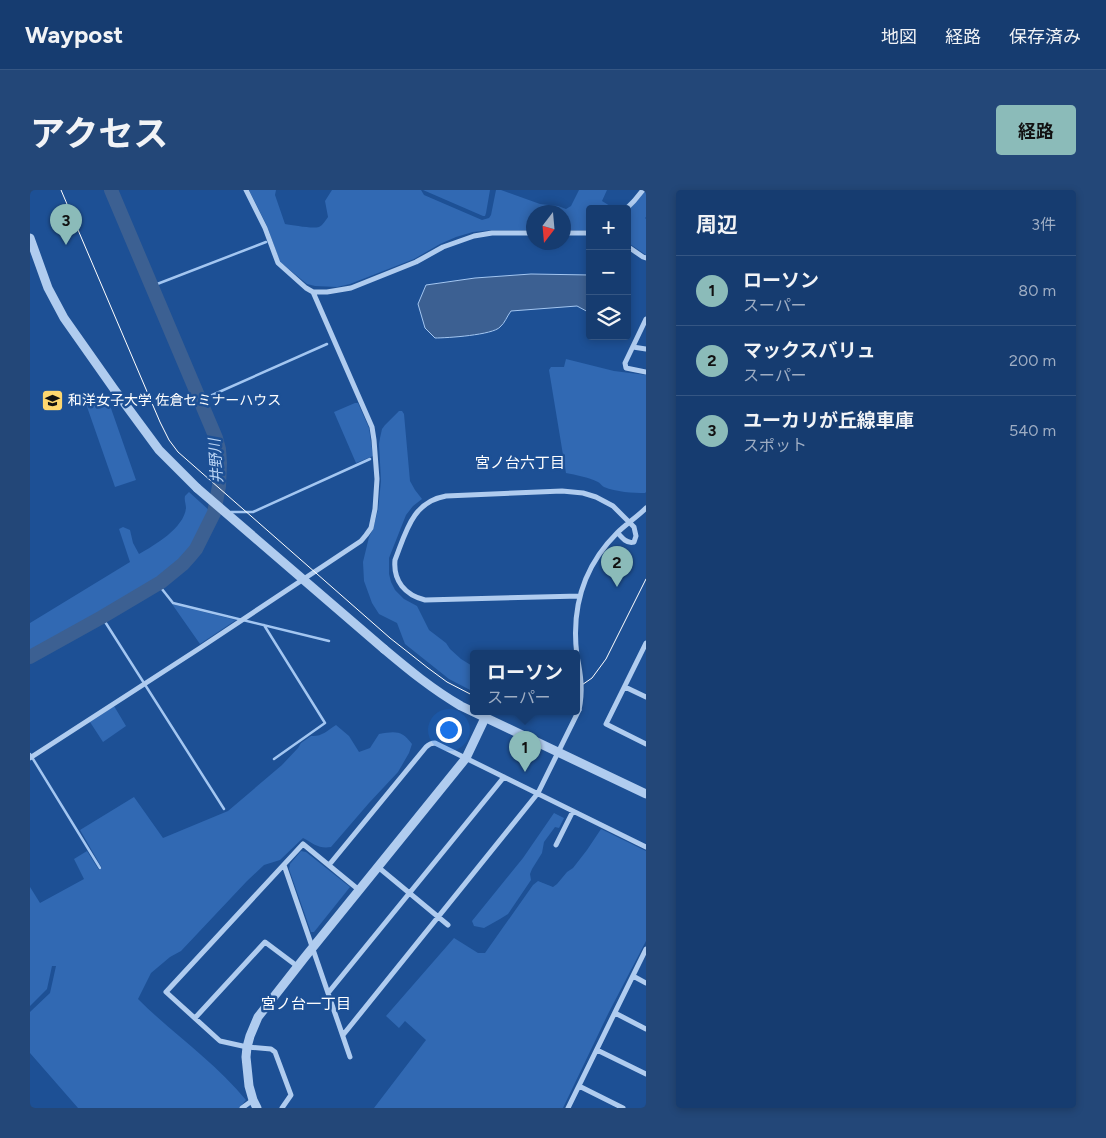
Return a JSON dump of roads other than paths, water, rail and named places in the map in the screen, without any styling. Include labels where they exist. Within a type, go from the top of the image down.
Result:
[{"type":"street","points":[[246,190],[265,228],[278,263],[313,292],[351,288],[416,262],[442,247],[474,236],[492,233],[526,233]]},
{"type":"street","points":[[630,205],[643,190]]},
{"type":"street","points":[[571,233],[586,233]]},
{"type":"street","points":[[30,238],[48,288],[64,318],[159,450],[197,488],[384,649],[440,694],[470,710]]},
{"type":"street","points":[[631,249],[646,258]]},
{"type":"street","points":[[30,758],[361,540],[371,528],[374,516],[377,479],[377,463],[372,427],[313,292]]},
{"type":"street","points":[[646,319],[625,363],[626,368],[646,372]]},
{"type":"street","points":[[633,347],[646,349]]},
{"type":"street","points":[[580,596],[425,600],[413,596],[403,589],[396,577],[396,560],[409,525],[415,515],[437,498],[446,496],[562,491],[583,493],[613,506],[636,532],[634,542],[627,541],[618,533]]},
{"type":"street","points":[[576,650],[575,622],[580,596],[587,576],[606,545],[646,508]]},
{"type":"street","points":[[646,643],[644,651],[606,724],[646,744]]},
{"type":"street","points":[[580,670],[582,679],[580,704]]},
{"type":"street","points":[[624,687],[646,697]]},
{"type":"street","points":[[479,715],[646,794]]},
{"type":"street","points":[[343,1035],[538,793],[577,715]]},
{"type":"street","points":[[242,1108],[255,1104],[247,1070],[247,1047],[258,1017],[297,966],[466,758],[485,718]]},
{"type":"street","points":[[328,865],[429,744],[436,743],[646,847]]},
{"type":"street","points":[[328,993],[504,776]]},
{"type":"street","points":[[556,844],[573,811]]},
{"type":"street","points":[[282,1108],[291,1095],[276,1053],[271,1049],[247,1047],[220,1041],[166,992],[303,844],[359,890]]},
{"type":"street","points":[[284,865],[350,1057]]},
{"type":"street","points":[[378,867],[448,925]]},
{"type":"street","points":[[195,1018],[265,942],[297,966]]},
{"type":"street","points":[[568,1108],[646,949]]},
{"type":"street","points":[[633,976],[646,983]]},
{"type":"street","points":[[614,1013],[646,1029]]},
{"type":"street","points":[[596,1050],[646,1074]]},
{"type":"street","points":[[579,1086],[623,1108]]},
{"type":"waterway","name":"井野川","points":[[30,657],[161,582],[183,564],[196,549],[214,513],[219,486],[220,463],[216,438],[111,190]]},
{"type":"waterway","points":[[152,286],[266,242]]},
{"type":"waterway","points":[[201,400],[327,344]]},
{"type":"waterway","points":[[231,512],[253,512],[370,459]]},
{"type":"waterway","name":"井野川","points":[[214,513],[220,513]]},
{"type":"waterway","points":[[158,584],[173,603],[329,641]]},
{"type":"waterway","points":[[102,617],[224,809]]},
{"type":"waterway","points":[[264,625],[325,723],[274,759]]},
{"type":"waterway","points":[[30,754],[100,868]]},
{"type":"tram line","points":[[61,190],[160,422],[169,440],[178,452],[390,638],[447,682],[470,694]]},
{"type":"tram line","points":[[580,686],[592,678],[606,659],[646,579]]},
{"type":"place","name":"ユーカリが丘線車庫","points":[[66,245]]},
{"type":"place","name":"和洋女子大学 佐倉セミナーハウス","points":[[52,400]]},
{"type":"place","name":"マックスバリュ","points":[[617,587]]},
{"type":"place","name":"ローソン","points":[[525,772]]},
{"type":"district","name":"宮ノ台六丁目","points":[[520,463]]},
{"type":"district","name":"宮ノ台一丁目","points":[[306,1004]]}]
